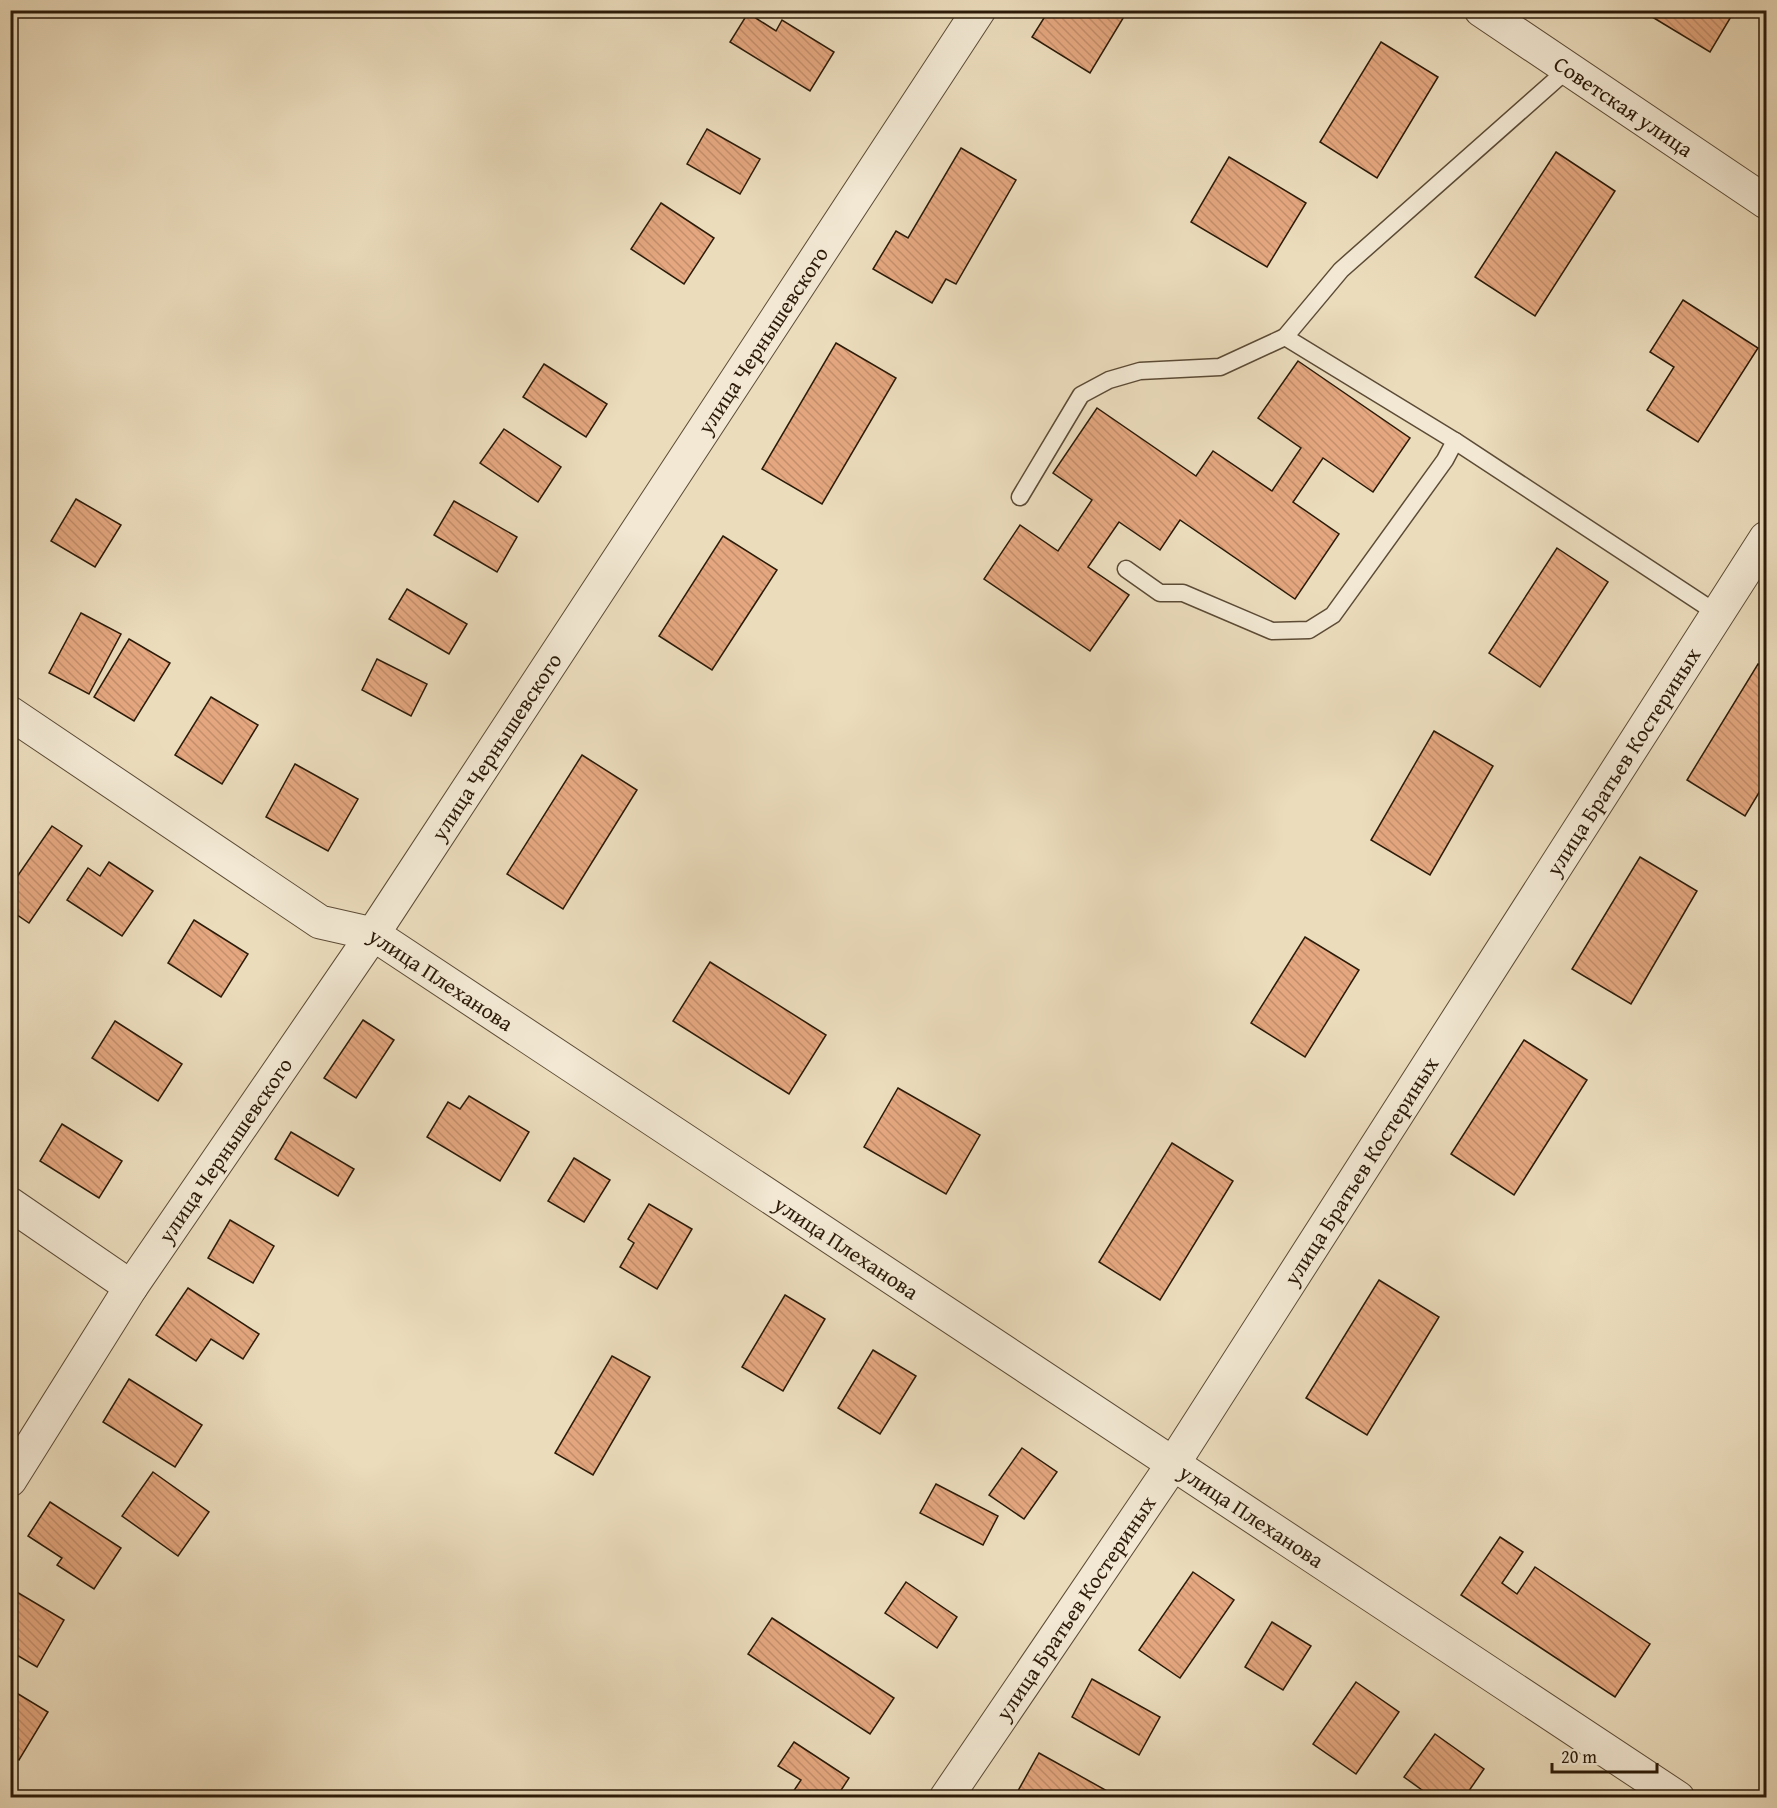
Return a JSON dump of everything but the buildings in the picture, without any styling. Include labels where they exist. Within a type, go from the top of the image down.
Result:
[{"type":"street","name":"улица Чернышевского","points":[[10,1480],[131,1287],[373,934],[979,10]]},
{"type":"street","name":"Советская улица","points":[[1481,10],[1767,202]]},
{"type":"street","name":"улица Братьев Костериных","points":[[946,1797],[1173,1464],[1767,538]]},
{"type":"street","name":"улица Плеханова","points":[[10,713],[320,922],[373,934],[1678,1797]]},
{"type":"street","points":[[10,1204],[131,1287]]},
{"type":"lane","points":[[1020,497],[1081,395],[1109,380],[1140,371],[1220,367],[1285,337],[1341,270],[1568,69]]},
{"type":"lane","points":[[1285,337],[1455,441],[1718,614]]},
{"type":"lane","points":[[1126,570],[1160,593],[1184,593],[1272,630],[1309,630],[1334,615],[1445,460],[1455,441]]}]
